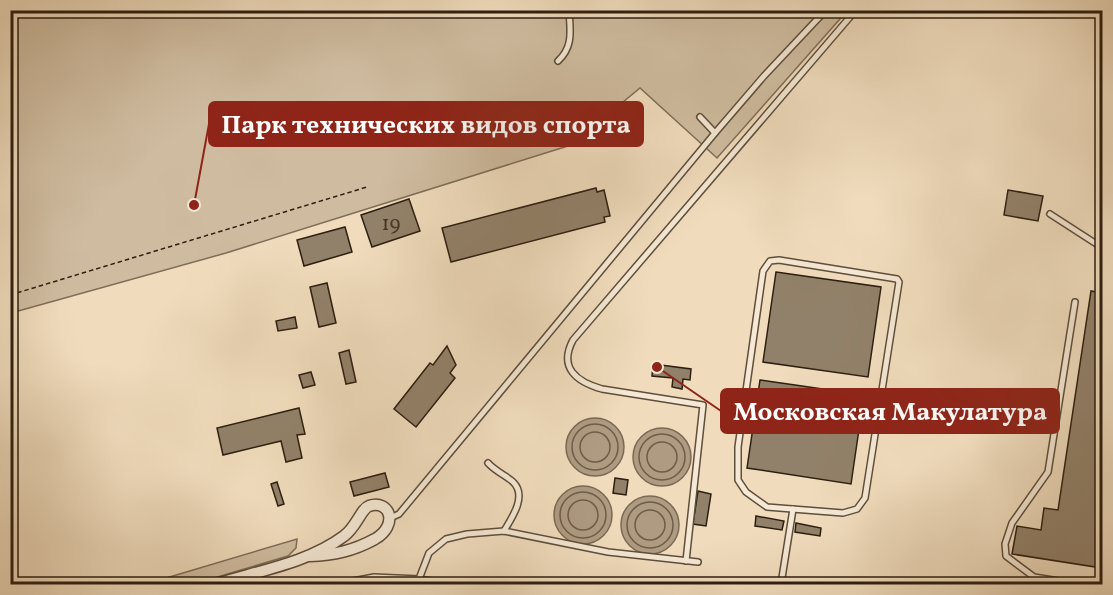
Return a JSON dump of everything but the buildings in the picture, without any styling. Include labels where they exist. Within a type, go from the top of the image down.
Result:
[{"type":"street","points":[[216,585],[310,556],[344,537],[355,527],[363,510],[367,507],[382,506],[386,509],[390,518],[388,528],[381,535],[354,550],[332,555],[310,556]]},
{"type":"lane","points":[[558,61],[566,54],[571,43],[569,10]]},
{"type":"lane","points":[[390,518],[399,514],[715,133],[764,76],[826,10]]},
{"type":"lane","points":[[686,561],[703,405],[588,385],[570,370],[567,351],[580,331],[856,10]]},
{"type":"lane","points":[[700,117],[715,133]]},
{"type":"lane","points":[[1050,214],[1102,246]]},
{"type":"lane","points":[[779,260],[897,279],[899,282],[865,498],[857,509],[843,513],[793,509],[767,507],[746,492],[738,480],[738,447],[763,271],[770,261],[779,260]]},
{"type":"lane","points":[[1075,302],[1048,472],[1012,523],[1005,550],[1006,556],[1034,577],[1078,585]]},
{"type":"lane","points":[[488,463],[496,472],[514,483],[519,494],[515,512],[504,531]]},
{"type":"lane","points":[[781,585],[793,509]]},
{"type":"lane","points":[[419,579],[429,553],[446,539],[467,534],[504,531],[608,552],[698,562]]},
{"type":"lane","points":[[337,585],[374,577],[419,579],[449,585]]},
{"type":"path","points":[[10,294],[367,187]]},
{"type":"shaded area","points":[[11,11],[847,11],[717,158],[640,88],[571,145],[226,253],[11,313]]},
{"type":"shaded area","points":[[297,539],[296,548],[288,556],[194,584],[146,584]]},
{"type":"water","points":[[595,418],[611,423],[619,431],[624,447],[619,463],[611,471],[595,476],[579,471],[571,463],[566,447],[571,431],[579,423]]},
{"type":"water","points":[[662,428],[678,433],[686,441],[691,457],[686,473],[678,481],[662,486],[646,481],[638,473],[633,457],[638,441],[646,433]]},
{"type":"water","points":[[583,486],[599,491],[607,499],[612,515],[607,531],[599,539],[583,544],[567,539],[559,531],[554,515],[559,499],[567,491]]},
{"type":"water","points":[[650,496],[666,501],[674,509],[679,525],[674,541],[666,549],[650,554],[634,549],[626,541],[621,525],[626,509],[634,501]]},
{"type":"place","name":"Парк технических видов спорта","points":[[194,205]]},
{"type":"place","name":"Московская Макулатура","points":[[657,367]]}]
